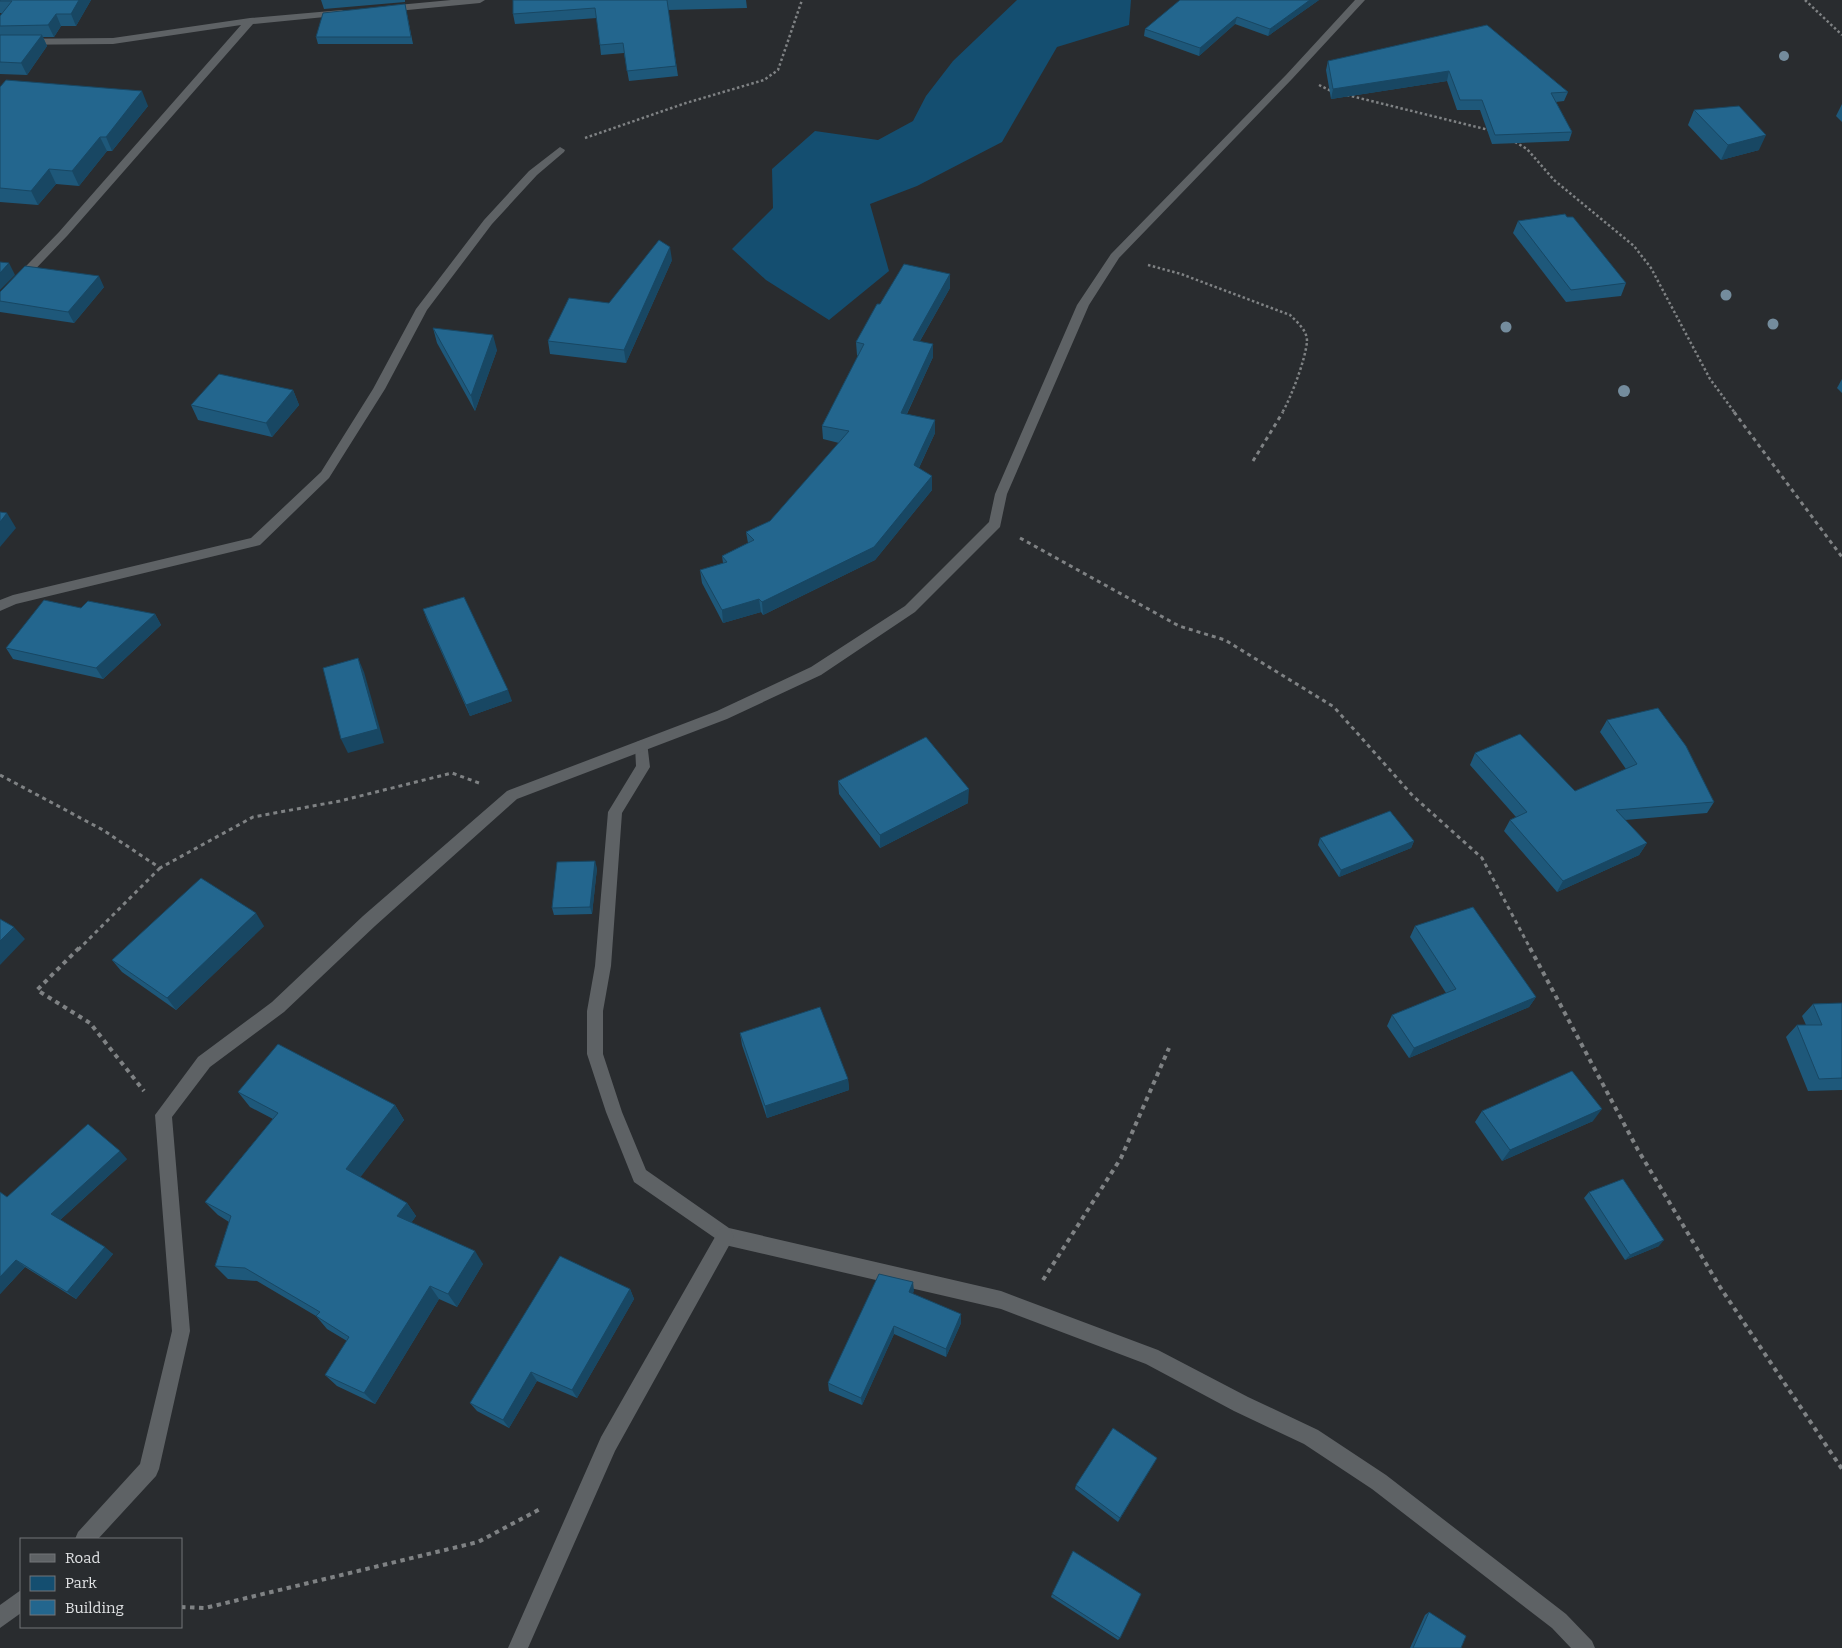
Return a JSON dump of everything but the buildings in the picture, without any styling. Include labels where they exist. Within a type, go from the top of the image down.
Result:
[{"type":"street","points":[[375,10],[480,0]]},
{"type":"street","points":[[86,1538],[149,1469],[181,1331],[163,1115],[204,1062],[278,1007],[368,922],[512,794],[722,715],[816,671],[910,609],[995,524],[1001,494],[1083,306],[1116,256],[1289,77],[1360,0]]},
{"type":"street","points":[[0,42],[112,41],[250,21],[356,12]]},
{"type":"street","points":[[0,300],[62,234],[250,21]]},
{"type":"street","points":[[0,606],[13,600],[121,572],[255,542],[325,474],[379,389],[422,309],[488,222],[533,173],[560,150]]},
{"type":"street","points":[[642,746],[643,767],[616,812],[603,966],[595,1011],[595,1054],[614,1112],[640,1176],[725,1236],[1001,1300],[1151,1357],[1241,1404],[1311,1437],[1379,1482],[1559,1621],[1585,1648]]},
{"type":"street","points":[[518,1648],[589,1483],[608,1444],[725,1236]]},
{"type":"street","points":[[0,1618],[20,1601]]},
{"type":"path","points":[[560,150],[632,121],[764,80],[778,70],[802,0]]},
{"type":"path","points":[[1805,0],[1842,35]]},
{"type":"path","points":[[1289,77],[1308,80],[1336,93]]},
{"type":"path","points":[[1344,95],[1493,132]]},
{"type":"path","points":[[1510,139],[1527,149],[1554,180],[1634,246],[1651,268],[1710,379],[1842,557]]},
{"type":"path","points":[[1116,256],[1181,274],[1257,302],[1290,315],[1302,327],[1307,340],[1296,381],[1284,410],[1253,460]]},
{"type":"path","points":[[995,524],[1179,626],[1225,640],[1334,707],[1413,796],[1482,858],[1638,1150],[1720,1287],[1842,1469]]},
{"type":"path","points":[[163,1115],[90,1022],[37,990],[160,868],[253,816],[340,801],[452,773],[512,794]]},
{"type":"path","points":[[0,775],[103,830],[160,868]]},
{"type":"path","points":[[1026,1310],[1121,1158],[1169,1048]]},
{"type":"path","points":[[182,1607],[204,1608],[478,1542],[589,1483]]},
{"type":"green space","points":[[1017,0],[1131,0],[1129,25],[1057,47],[1002,142],[917,186],[870,204],[889,271],[829,320],[766,280],[732,249],[773,208],[772,169],[815,131],[878,140],[913,121],[926,96],[953,61]]}]
